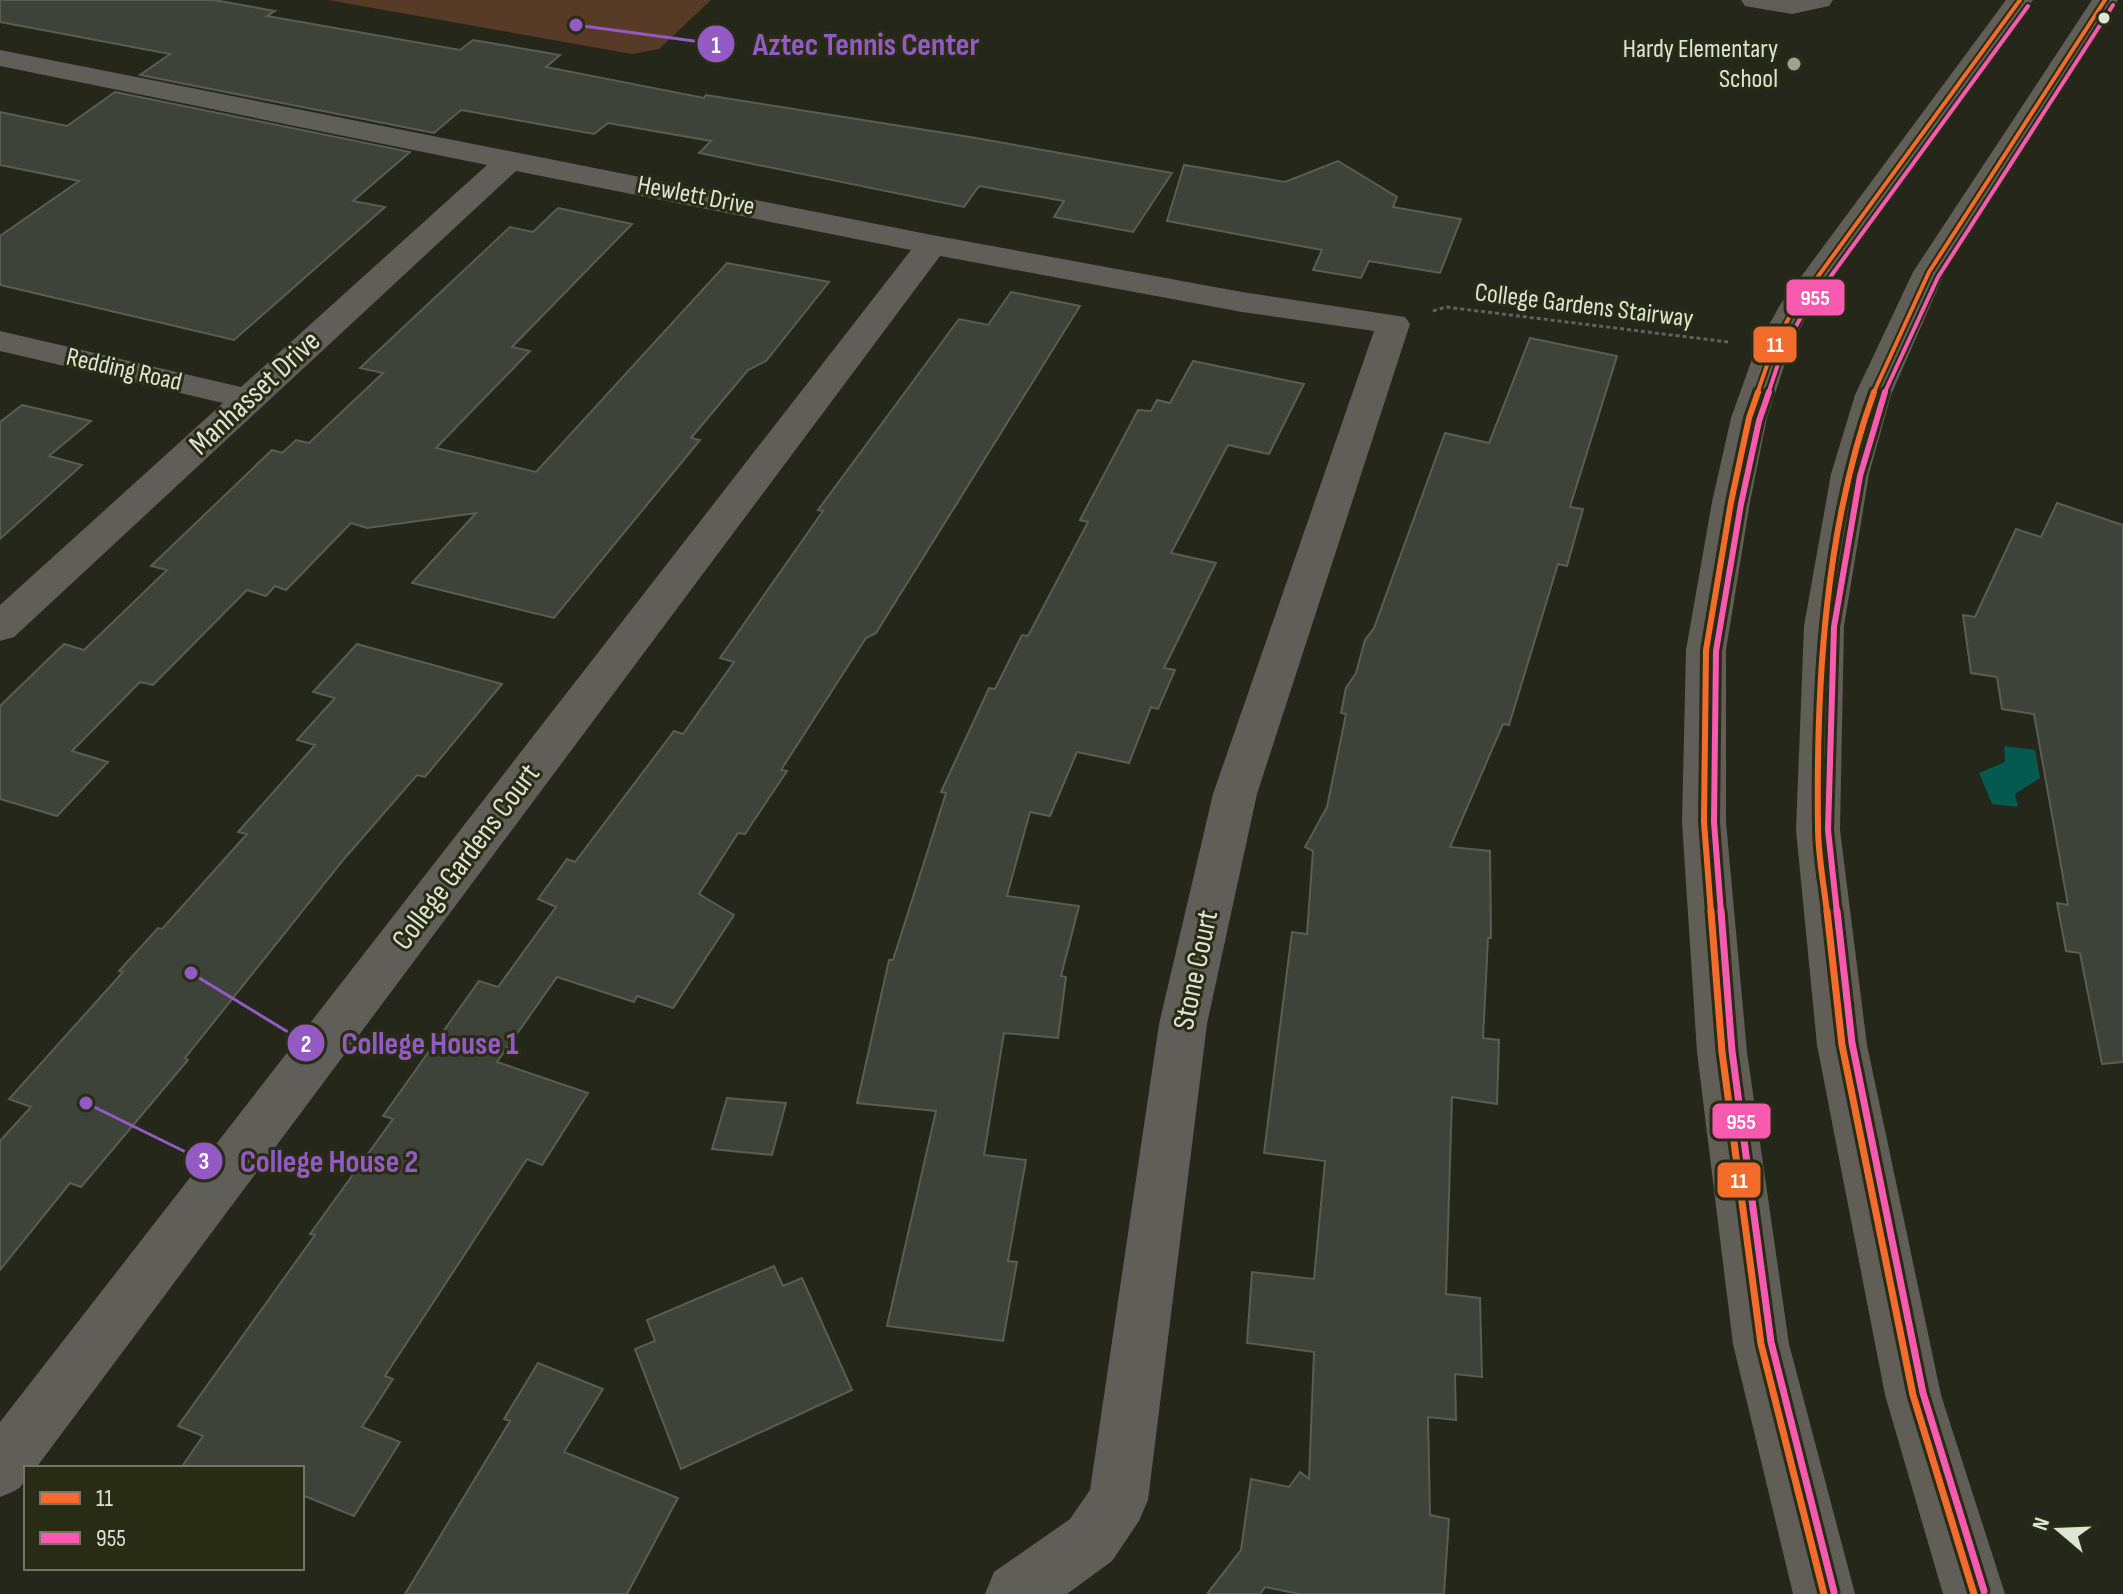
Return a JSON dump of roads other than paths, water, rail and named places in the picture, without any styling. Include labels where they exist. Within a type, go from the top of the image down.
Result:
[{"type":"main road","points":[[1824,1594],[1761,1344],[1722,1052],[1704,822],[1706,650],[1749,418],[1773,348],[1792,312],[2020,0]]},
{"type":"main road","points":[[1974,1594],[1913,1395],[1842,1045],[1818,830],[1824,626],[1850,474],[1873,395],[1929,272],[2105,0]]},
{"type":"street","points":[[1754,0],[1792,6],[1820,0]]},
{"type":"street","name":"Hewlett Drive","points":[[0,58],[932,245],[1242,302],[1393,324]]},
{"type":"street","name":"Manhasset Drive","points":[[0,627],[511,159]]},
{"type":"street","name":"College Gardens Court","points":[[0,1469],[932,245]]},
{"type":"street","name":"Stone Court","points":[[1016,1594],[1091,1540],[1118,1500],[1183,1024],[1235,794],[1393,324]]},
{"type":"street","name":"Redding Road","points":[[0,341],[249,399]]},
{"type":"water","points":[[2004,746],[2035,750],[2040,778],[2015,794],[2018,807],[1992,804],[1979,773],[2005,762]]},
{"type":"place","name":"Aztec Tennis Center","points":[[576,25]]},
{"type":"place","name":"Hardy Elementary School","points":[[1794,64]]},
{"type":"place","name":"College House 1","points":[[191,973]]},
{"type":"place","name":"College House 2","points":[[86,1103]]}]
